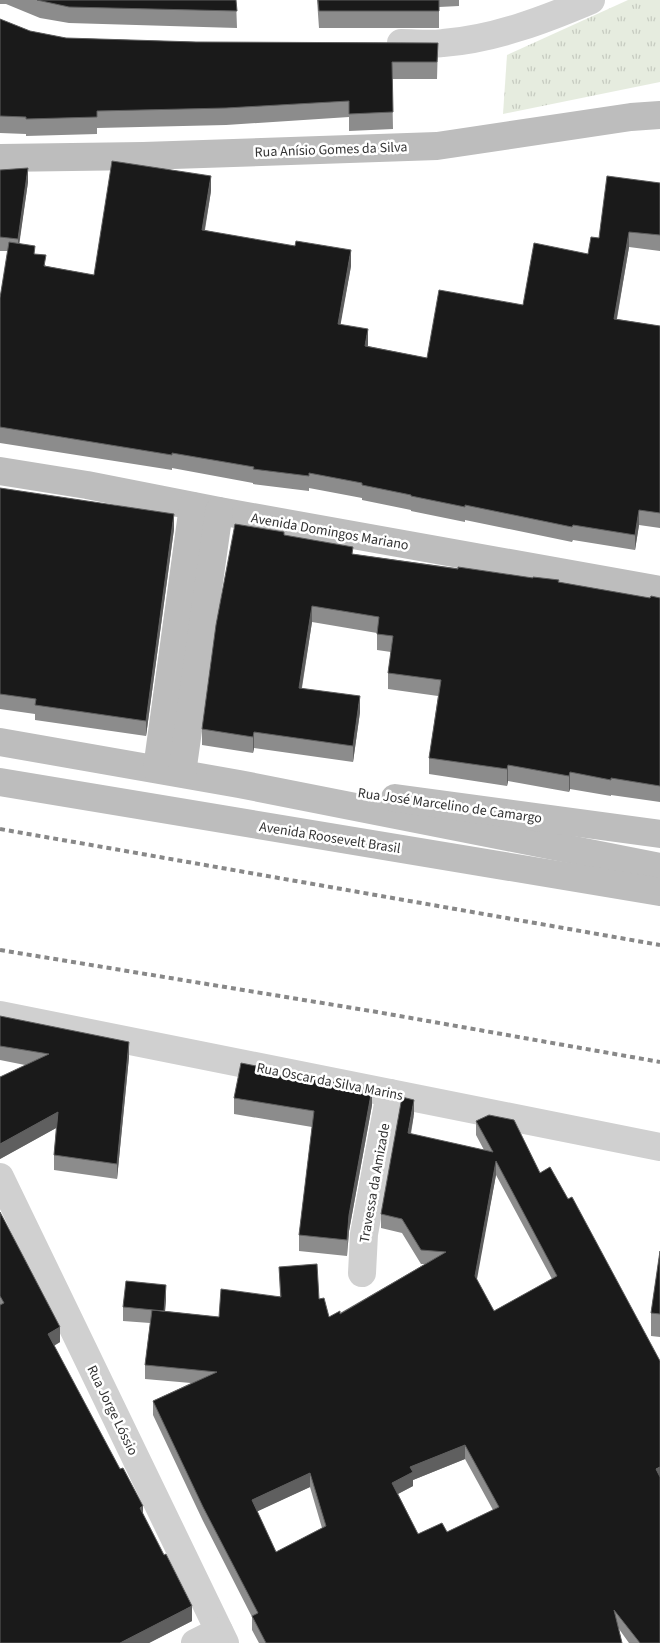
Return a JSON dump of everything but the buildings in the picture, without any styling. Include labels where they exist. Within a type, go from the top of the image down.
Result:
[{"type":"street","points":[[374,43],[442,44],[486,37],[543,19],[591,0]]},
{"type":"street","name":"Rua Anísio Gomes da Silva","points":[[0,158],[437,146],[660,115]]},
{"type":"street","name":"Avenida Domingos Mariano","points":[[0,471],[87,485],[206,509],[660,590]]},
{"type":"street","points":[[170,771],[206,509]]},
{"type":"street","name":"Rua José Marcelino de Camargo","points":[[0,742],[239,784],[650,866]]},
{"type":"street","name":"Avenida Roosevelt Brasil","points":[[0,782],[660,892]]},
{"type":"street","name":"Rua José Marcelino de Camargo","points":[[239,784],[300,785],[660,834]]},
{"type":"street","name":"Rua Oscar da Silva Marins","points":[[0,1015],[660,1147]]},
{"type":"street","name":"Travessa da Amizade","points":[[362,1273],[364,1234],[390,1093]]},
{"type":"street","name":"Rua Jorge Lóssio","points":[[0,1177],[222,1637]]},
{"type":"street","points":[[195,1643],[222,1637]]},
{"type":"green space","points":[[628,0],[660,0],[660,82],[503,114],[507,55]]},
{"type":"railway","points":[[0,829],[660,945]]},
{"type":"railway","points":[[0,950],[377,1012],[660,1062]]}]
